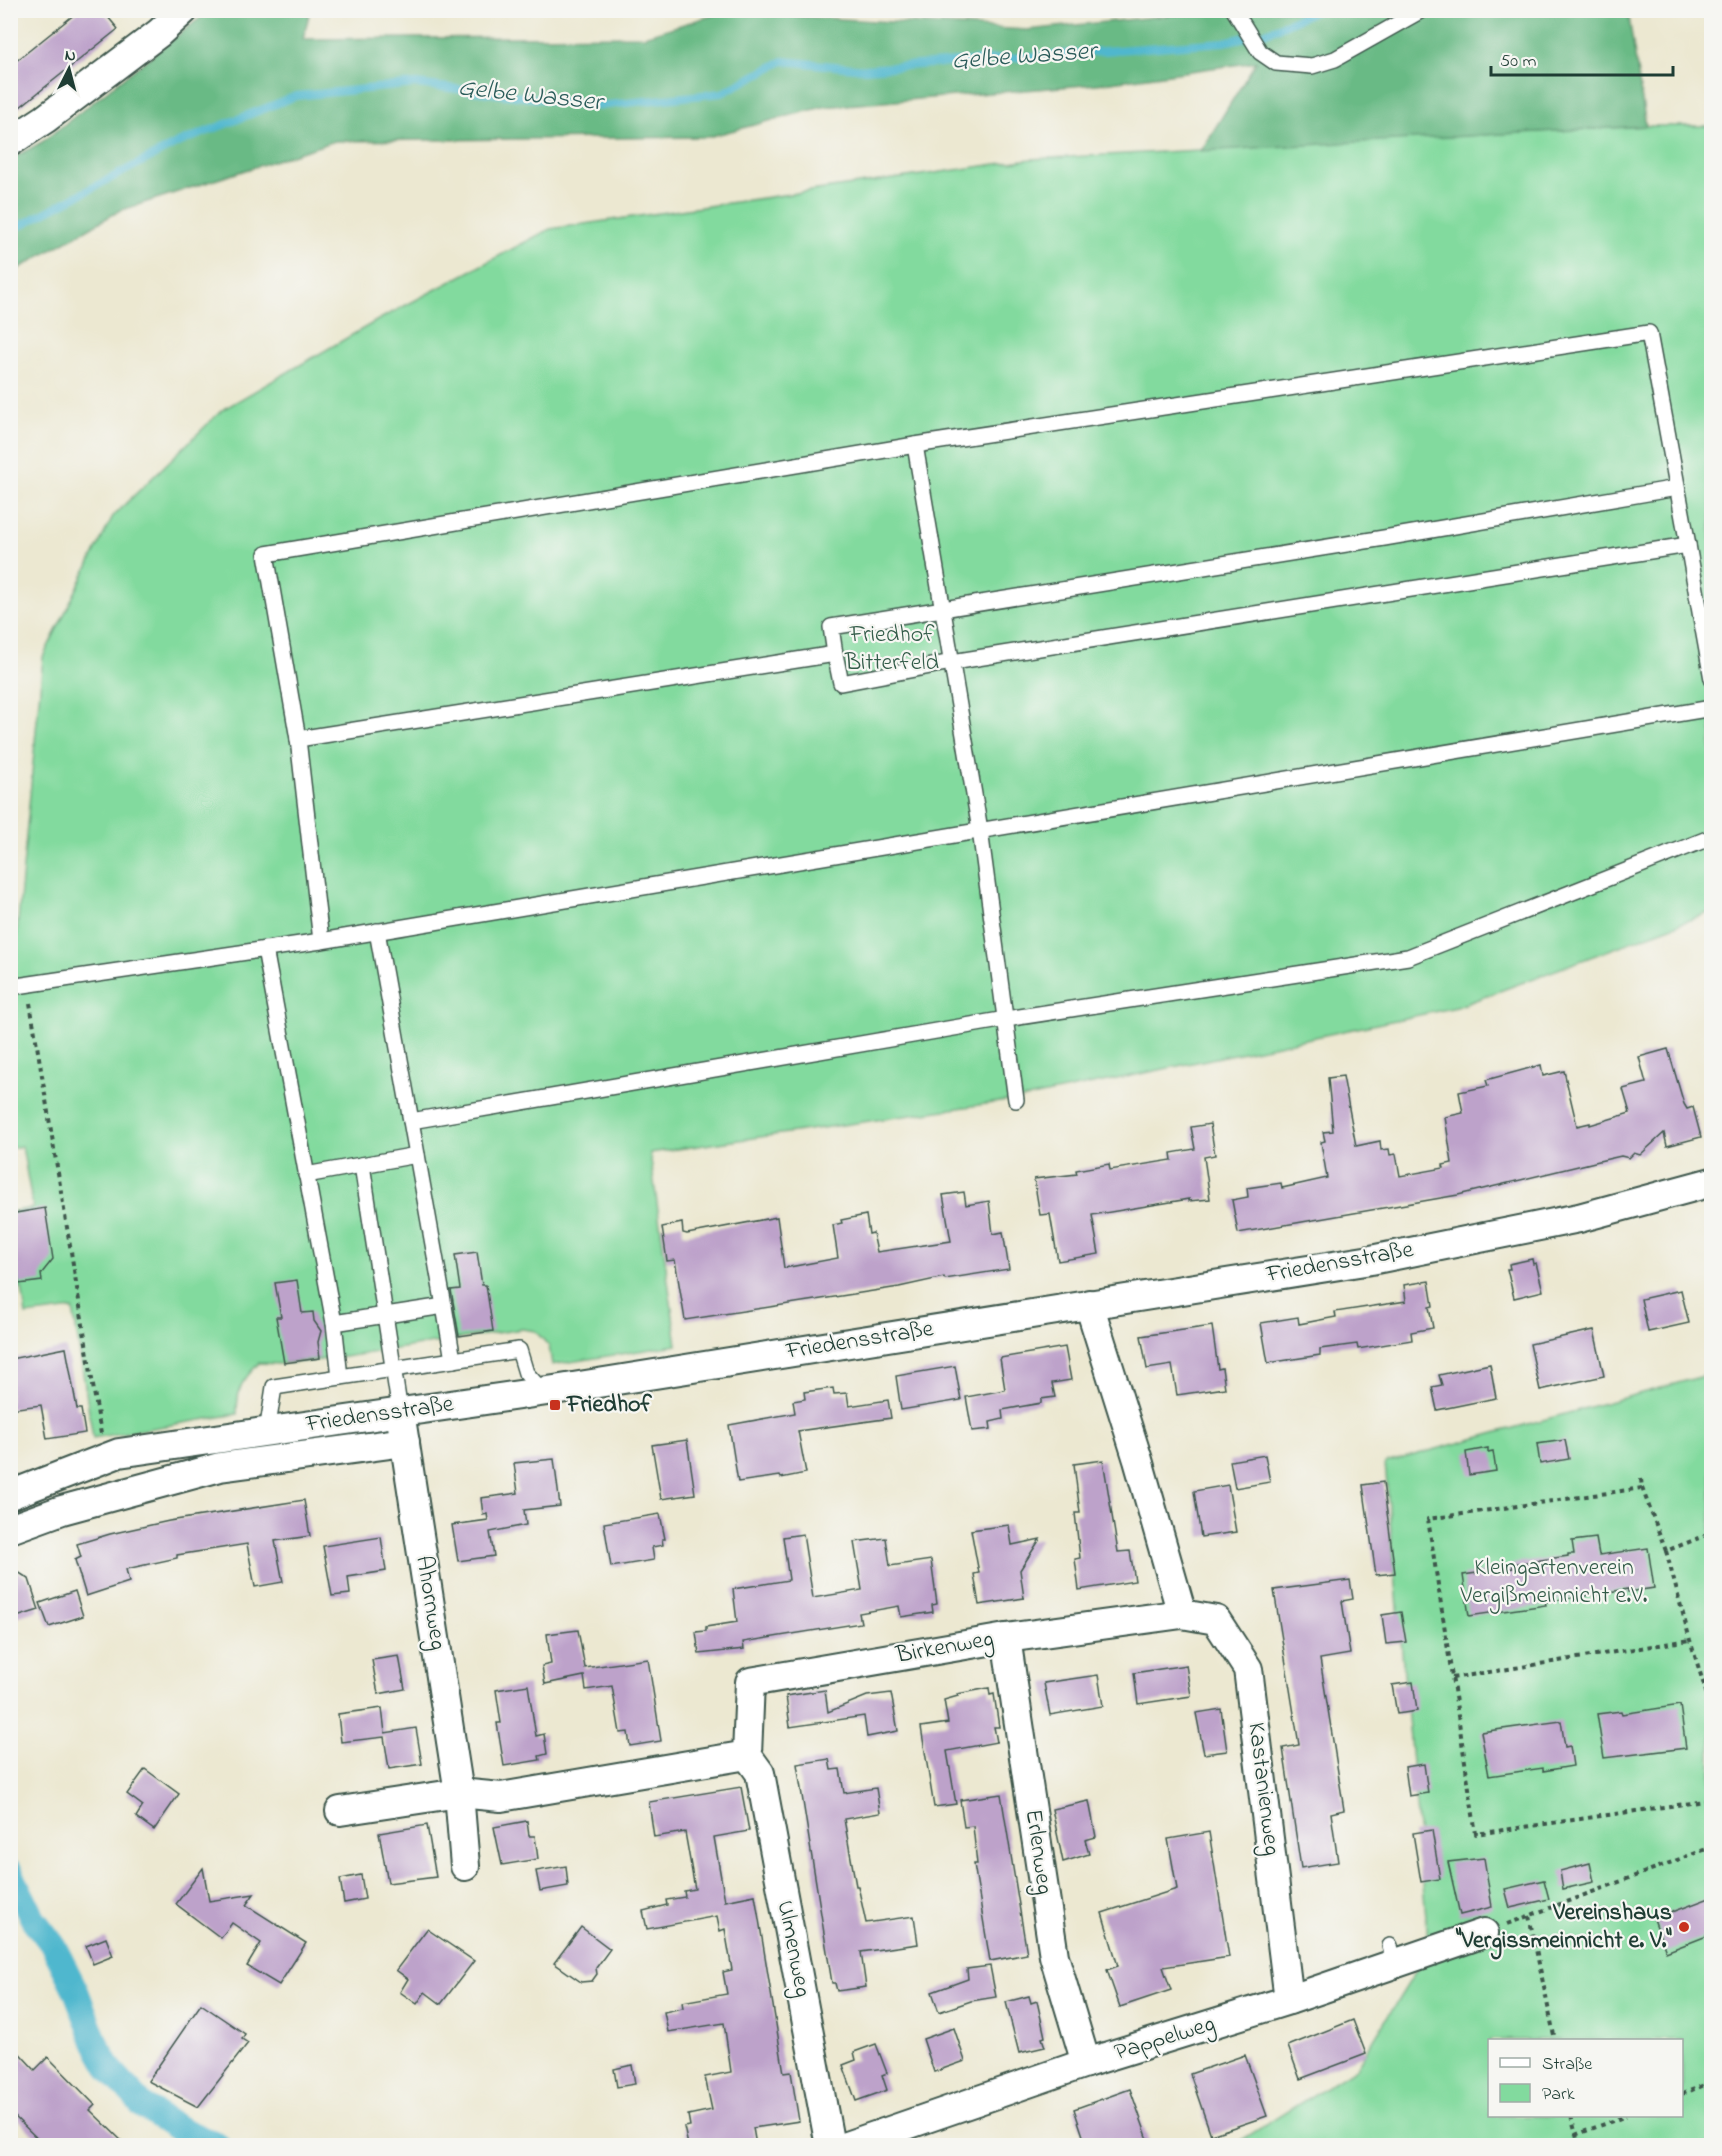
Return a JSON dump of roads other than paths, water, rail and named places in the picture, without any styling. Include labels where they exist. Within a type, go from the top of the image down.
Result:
[{"type":"street","points":[[10,142],[45,119],[179,13]]},
{"type":"street","name":"Friedensstraße","points":[[10,1495],[119,1453],[543,1392],[1371,1260],[1579,1218],[1712,1182]]},
{"type":"street","points":[[1089,1304],[1138,1460],[1182,1614]]},
{"type":"street","name":"Ahornweg","points":[[400,1412],[459,1793],[465,1866]]},
{"type":"street","name":"Friedensstraße","points":[[10,1529],[62,1510],[220,1467],[405,1442]]},
{"type":"street","name":"Birkenweg","points":[[747,1755],[750,1682],[1006,1638],[1182,1614]]},
{"type":"street","name":"Kastanienweg","points":[[1182,1614],[1216,1620],[1248,1669],[1289,2000]]},
{"type":"street","name":"Erlenweg","points":[[1006,1638],[1054,1956],[1086,2063]]},
{"type":"street","points":[[340,1811],[459,1793],[501,1797],[747,1755]]},
{"type":"street","name":"Ulmenweg","points":[[747,1755],[760,1773],[830,2145]]},
{"type":"street","name":"Pappelweg","points":[[846,2145],[1086,2063],[1289,2000],[1393,1955],[1484,1933]]},
{"type":"lane","points":[[1234,10],[1260,52],[1276,63],[1312,66],[1335,59],[1422,10]]},
{"type":"lane","points":[[321,940],[298,739],[266,554],[915,445],[1649,333],[1712,679]]},
{"type":"lane","points":[[915,445],[980,830],[1016,1100]]},
{"type":"lane","points":[[1677,488],[831,627],[841,683],[952,662],[1688,545]]},
{"type":"lane","points":[[298,739],[836,654]]},
{"type":"lane","points":[[10,987],[377,931],[1712,708]]},
{"type":"lane","points":[[411,1121],[1006,1019],[1408,957],[1712,837]]},
{"type":"lane","points":[[377,931],[453,1360]]},
{"type":"lane","points":[[265,949],[334,1323],[340,1377]]},
{"type":"lane","points":[[306,1175],[417,1155]]},
{"type":"lane","points":[[362,1165],[400,1412]]},
{"type":"lane","points":[[334,1323],[444,1306]]},
{"type":"lane","points":[[267,1432],[274,1387],[394,1368],[519,1350],[526,1372],[543,1392]]},
{"type":"waterway","name":"Gelbe Wasser","points":[[10,231],[178,143],[296,96],[416,84],[598,106],[722,93],[783,61],[865,69],[1224,42],[1268,32],[1317,10]]},
{"type":"waterway","name":"Gelbe Wasser","points":[[10,1872],[33,1919],[53,1945],[76,1991],[96,2044],[110,2069],[143,2106],[176,2127],[218,2146]]},
{"type":"place","name":"Friedhof","points":[[555,1405]]},
{"type":"place","name":"Vereinshaus \"Vergissmeinnicht e. V.\"","points":[[1684,1927]]},
{"type":"park label","name":"Friedhof Bitterfeld","points":[[892,649]]},
{"type":"park label","name":"Kleingartenverein Vergißmeinnicht e.V.","points":[[1554,1582]]}]
